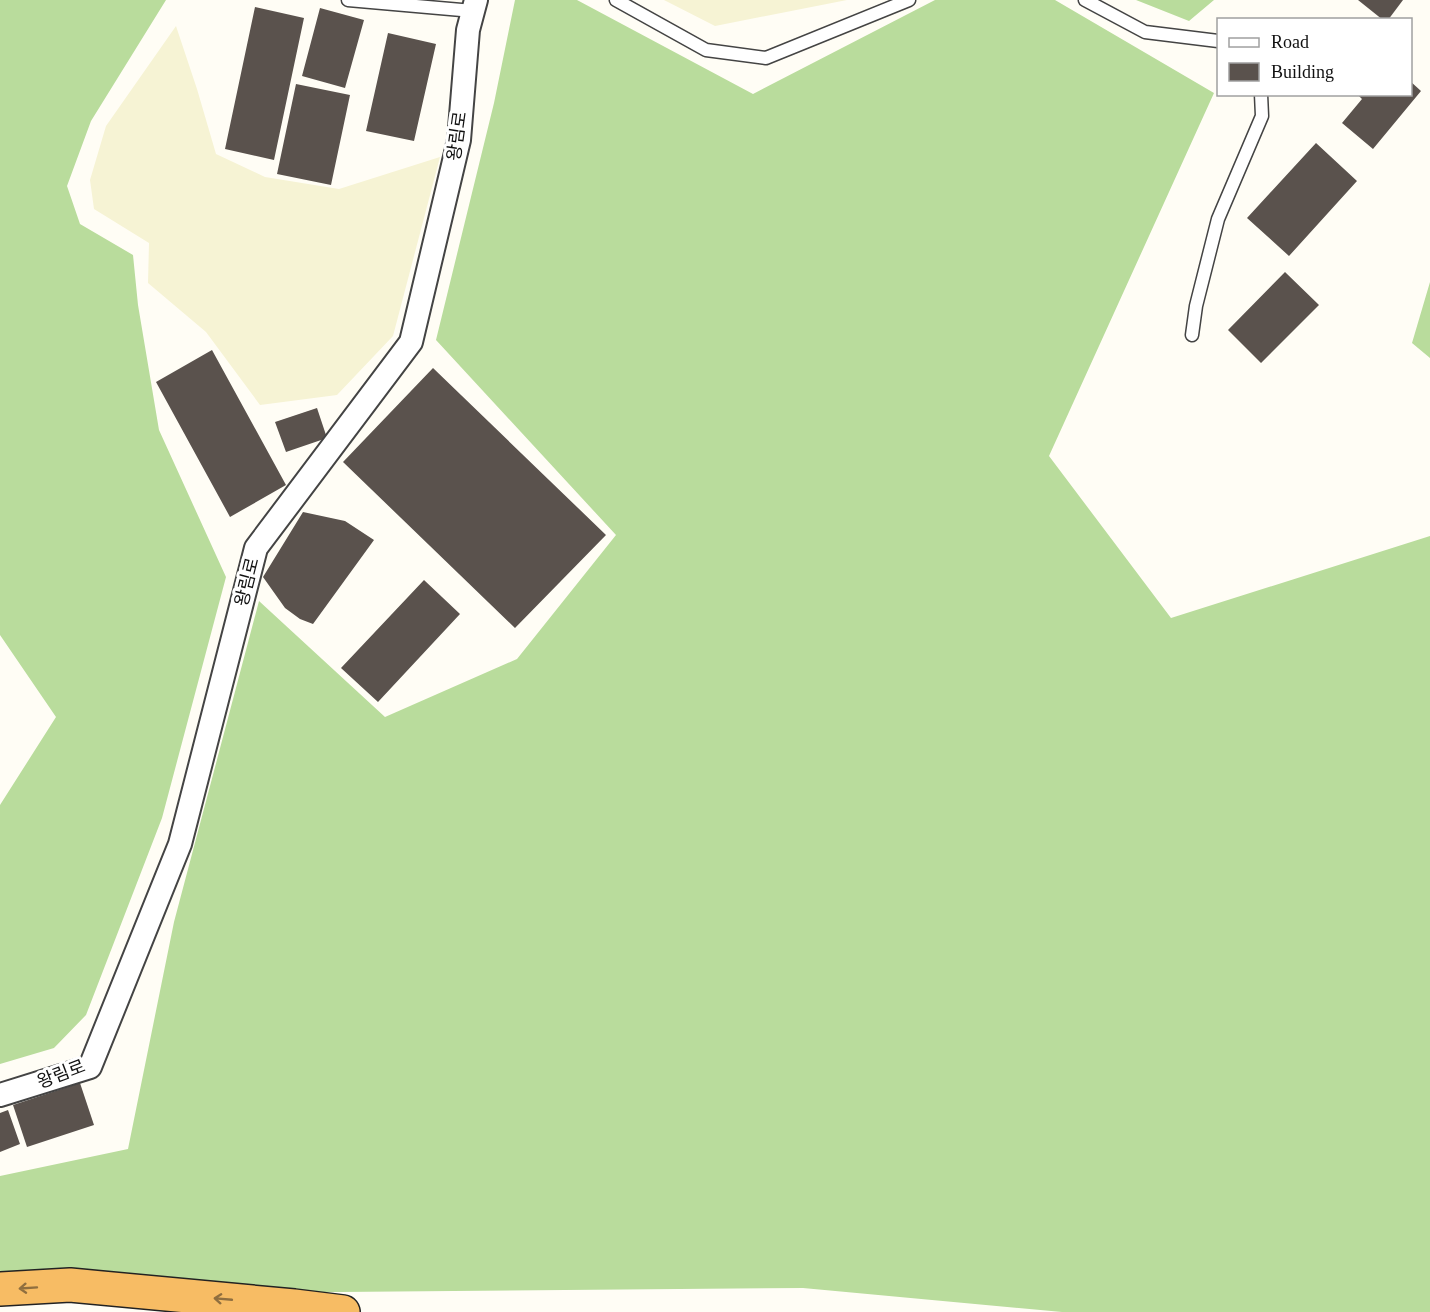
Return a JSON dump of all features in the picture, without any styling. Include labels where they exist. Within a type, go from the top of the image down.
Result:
[{"type":"highway","points":[[0,1289],[70,1285],[282,1304],[343,1312]]},
{"type":"street","name":"왕림로","points":[[0,1095],[90,1067],[180,844],[256,548],[411,342],[459,140],[468,30],[474,6]]},
{"type":"lane","points":[[348,0],[474,6]]},
{"type":"lane","points":[[616,0],[706,50],[766,58],[909,0]]},
{"type":"lane","points":[[1085,0],[1145,32],[1217,41]]},
{"type":"lane","points":[[1192,334],[1196,306],[1218,219],[1262,116],[1261,96]]},
{"type":"shaded area","points":[[664,0],[847,0],[715,26]]},
{"type":"shaded area","points":[[176,26],[216,154],[265,177],[339,189],[440,157],[393,336],[337,395],[260,405],[206,332],[148,283],[149,243],[94,209],[90,180],[106,126]]},
{"type":"green space","points":[[0,0],[166,0],[91,121],[67,186],[80,224],[133,255],[138,305],[159,430],[226,577],[162,818],[86,1015],[54,1048],[0,1064],[0,805],[56,717],[0,635]]},
{"type":"green space","points":[[515,0],[577,0],[753,94],[935,0],[1055,0],[1214,93],[1049,456],[1171,618],[1430,536],[1430,1312],[1062,1312],[803,1288],[231,1293],[0,1279],[0,1176],[128,1149],[174,922],[259,601],[385,717],[517,659],[616,535],[436,340],[494,103]]},
{"type":"green space","points":[[1136,0],[1214,0],[1189,21]]},
{"type":"green space","points":[[1430,282],[1430,358],[1412,343]]},
{"type":"building","points":[[1358,0],[1403,0],[1390,18],[1380,18]]},
{"type":"building","points":[[255,7],[304,18],[274,160],[225,149]]},
{"type":"building","points":[[320,8],[364,20],[345,88],[302,76]]},
{"type":"building","points":[[388,33],[436,44],[414,141],[366,131]]},
{"type":"building","points":[[1412,83],[1421,91],[1373,149],[1342,123],[1362,99],[1359,96],[1412,96]]},
{"type":"building","points":[[296,84],[350,95],[331,185],[277,174]]},
{"type":"building","points":[[1316,143],[1357,181],[1289,256],[1247,218]]},
{"type":"building","points":[[1285,272],[1319,305],[1261,363],[1228,330]]},
{"type":"building","points":[[212,350],[286,485],[230,517],[156,382]]},
{"type":"building","points":[[433,368],[606,535],[515,628],[343,462]]},
{"type":"building","points":[[317,408],[327,438],[286,452],[275,422]]},
{"type":"building","points":[[303,512],[345,521],[374,540],[313,624],[300,619],[285,608],[263,577]]},
{"type":"building","points":[[424,580],[460,614],[378,702],[341,668]]},
{"type":"building","points":[[80,1083],[94,1125],[27,1147],[13,1105]]},
{"type":"building","points":[[8,1110],[20,1144],[0,1152],[0,1113]]}]
